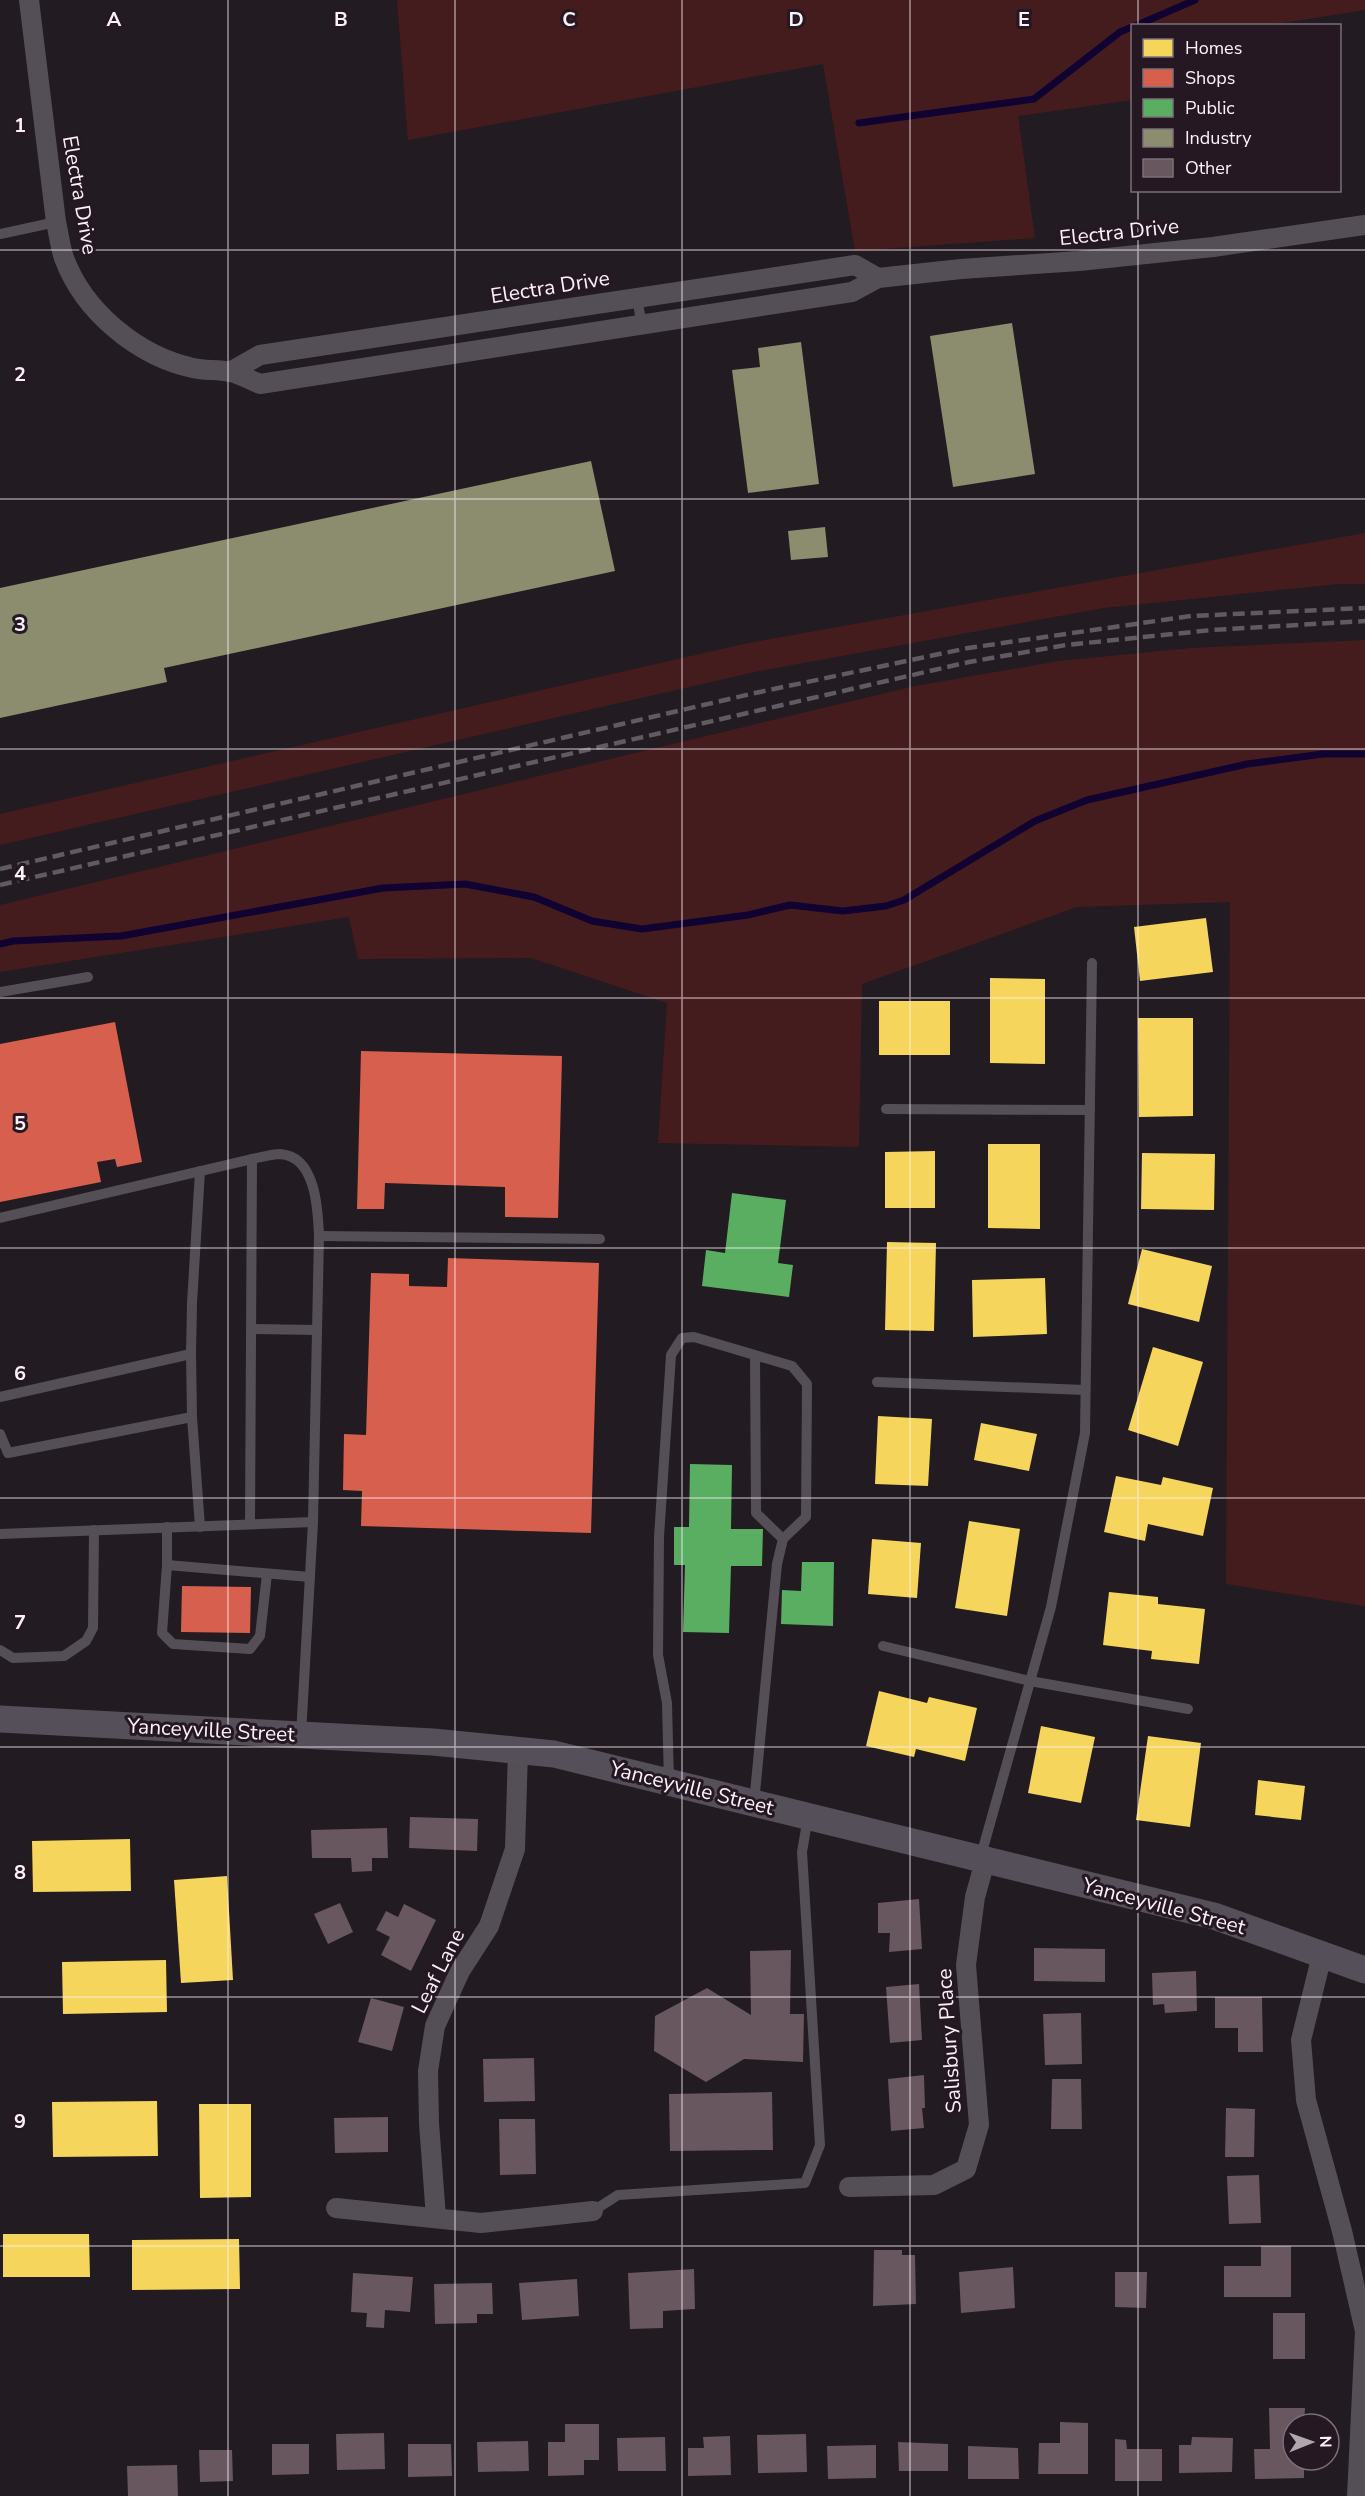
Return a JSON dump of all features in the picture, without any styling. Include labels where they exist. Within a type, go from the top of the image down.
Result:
[{"type":"main road","name":"Yanceyville Street","points":[[0,1719],[433,1742],[554,1754],[1214,1916],[1365,1970]]},
{"type":"street","name":"Electra Drive","points":[[29,0],[56,222],[63,256],[72,277],[100,314],[143,349],[193,368],[230,372],[260,384],[852,292],[878,278],[1213,247],[1365,225]]},
{"type":"street","name":"Electra Drive","points":[[230,372],[260,355],[855,265],[878,278]]},
{"type":"street","name":"Leaf Lane","points":[[436,2218],[428,2071],[435,2026],[460,1971],[489,1926],[515,1849],[519,1751]]},
{"type":"street","name":"Salisbury Place","points":[[849,2187],[934,2185],[966,2169],[979,2125],[966,1965],[975,1897],[983,1860]]},
{"type":"street","points":[[1322,1955],[1301,2040],[1306,2100],[1342,2231],[1365,2331],[1357,2496]]},
{"type":"street","points":[[336,2208],[481,2223],[593,2211]]},
{"type":"lane","points":[[0,234],[56,222]]},
{"type":"lane","points":[[637,298],[642,326]]},
{"type":"lane","points":[[983,1860],[1051,1607],[1085,1433],[1092,963]]},
{"type":"lane","points":[[0,992],[88,977]]},
{"type":"lane","points":[[886,1109],[1090,1110]]},
{"type":"lane","points":[[0,1218],[282,1154],[298,1162],[311,1179],[318,1205],[319,1236],[313,1522],[301,1735]]},
{"type":"lane","points":[[250,1524],[252,1159]]},
{"type":"lane","points":[[200,1171],[191,1354],[192,1417],[200,1527]]},
{"type":"lane","points":[[319,1236],[600,1239]]},
{"type":"lane","points":[[250,1329],[317,1330]]},
{"type":"lane","points":[[669,1782],[667,1703],[658,1655],[659,1537],[667,1445],[671,1355],[682,1338],[694,1337],[792,1366],[807,1384],[806,1517],[783,1539],[777,1564],[754,1803]]},
{"type":"lane","points":[[0,1397],[191,1354]]},
{"type":"lane","points":[[755,1356],[756,1513],[783,1539]]},
{"type":"lane","points":[[877,1382],[1086,1390]]},
{"type":"lane","points":[[0,1434],[8,1453],[192,1417]]},
{"type":"lane","points":[[0,1533],[313,1522]]},
{"type":"lane","points":[[167,1527],[168,1565],[162,1634],[172,1644],[250,1648],[260,1636],[267,1574]]},
{"type":"lane","points":[[0,1650],[13,1658],[64,1656],[86,1641],[93,1628],[94,1530]]},
{"type":"lane","points":[[168,1565],[310,1577]]},
{"type":"lane","points":[[883,1646],[1030,1681],[1188,1709]]},
{"type":"lane","points":[[593,2211],[618,2195],[805,2183],[819,2145],[802,1852],[808,1817]]},
{"type":"shaded area","points":[[397,0],[1365,0],[1365,10],[1276,24],[1131,24],[1131,100],[1018,116],[1035,238],[855,251],[823,64],[408,140]]},
{"type":"shaded area","points":[[1365,533],[1365,584],[1339,584],[1104,608],[759,671],[0,845],[0,814],[748,643]]},
{"type":"shaded area","points":[[1365,640],[1365,1606],[1226,1584],[1230,902],[1077,907],[862,984],[859,1147],[658,1143],[667,1003],[531,958],[358,959],[349,917],[0,972],[0,905],[915,686],[1059,661],[1191,648]]},
{"type":"building: Homes","points":[[1206,918],[1213,972],[1140,981],[1134,927]]},
{"type":"building: Homes","points":[[990,978],[1045,979],[1045,1064],[990,1063]]},
{"type":"building: Homes","points":[[879,1001],[950,1001],[950,1055],[879,1055]]},
{"type":"building: Homes","points":[[1138,1018],[1193,1018],[1193,1116],[1139,1117]]},
{"type":"building: Homes","points":[[988,1144],[1040,1144],[1040,1229],[988,1228]]},
{"type":"building: Homes","points":[[935,1151],[935,1208],[885,1208],[885,1152]]},
{"type":"building: Homes","points":[[1142,1153],[1215,1154],[1214,1210],[1141,1209]]},
{"type":"building: Homes","points":[[887,1242],[936,1243],[934,1331],[885,1330]]},
{"type":"building: Homes","points":[[1142,1249],[1212,1266],[1199,1322],[1128,1304]]},
{"type":"building: Homes","points":[[1045,1278],[1047,1334],[973,1337],[972,1280]]},
{"type":"building: Homes","points":[[1153,1347],[1203,1362],[1178,1446],[1128,1430]]},
{"type":"building: Homes","points":[[878,1416],[932,1419],[928,1486],[875,1484]]},
{"type":"building: Homes","points":[[981,1423],[1037,1434],[1029,1471],[974,1460]]},
{"type":"building: Homes","points":[[1116,1476],[1161,1485],[1163,1477],[1213,1488],[1203,1536],[1148,1524],[1145,1541],[1104,1532]]},
{"type":"building: Homes","points":[[969,1521],[1020,1529],[1007,1616],[955,1608]]},
{"type":"building: Homes","points":[[872,1539],[921,1543],[917,1598],[868,1594]]},
{"type":"building: Homes","points":[[1109,1592],[1158,1597],[1158,1604],[1205,1609],[1199,1664],[1151,1659],[1152,1651],[1103,1645]]},
{"type":"building: Homes","points":[[879,1691],[927,1703],[929,1697],[977,1708],[965,1761],[916,1749],[914,1757],[866,1746]]},
{"type":"building: Homes","points":[[1041,1726],[1095,1737],[1081,1803],[1028,1793]]},
{"type":"building: Homes","points":[[1148,1736],[1201,1743],[1190,1827],[1136,1820]]},
{"type":"building: Homes","points":[[1258,1780],[1305,1786],[1301,1820],[1255,1815]]},
{"type":"building: Homes","points":[[130,1839],[131,1891],[33,1892],[32,1841]]},
{"type":"building: Homes","points":[[227,1876],[233,1980],[181,1983],[174,1880]]},
{"type":"building: Homes","points":[[166,1960],[167,2012],[63,2014],[62,1962]]},
{"type":"building: Homes","points":[[157,2101],[158,2156],[53,2157],[52,2102]]},
{"type":"building: Homes","points":[[199,2104],[251,2104],[251,2197],[200,2198]]},
{"type":"building: Homes","points":[[3,2234],[89,2234],[90,2277],[3,2277]]},
{"type":"building: Homes","points":[[239,2239],[240,2289],[132,2290],[132,2240]]},
{"type":"building: Shops","points":[[115,1022],[142,1162],[117,1167],[115,1159],[97,1162],[101,1182],[0,1202],[0,1044]]},
{"type":"building: Shops","points":[[361,1051],[562,1056],[558,1218],[505,1217],[505,1187],[385,1183],[384,1209],[357,1209]]},
{"type":"building: Shops","points":[[448,1258],[599,1263],[591,1533],[361,1526],[362,1491],[343,1490],[344,1434],[366,1435],[371,1273],[409,1274],[409,1286],[447,1287]]},
{"type":"building: Shops","points":[[182,1586],[251,1587],[250,1633],[181,1632]]},
{"type":"building: Public","points":[[732,1193],[786,1200],[778,1263],[793,1265],[789,1297],[702,1286],[706,1250],[725,1253]]},
{"type":"building: Public","points":[[690,1464],[732,1465],[731,1529],[763,1529],[762,1566],[731,1566],[729,1633],[683,1632],[685,1565],[674,1565],[674,1527],[689,1527]]},
{"type":"building: Public","points":[[802,1562],[834,1562],[833,1626],[781,1624],[782,1590],[801,1591]]},
{"type":"building: Industry","points":[[1012,323],[1035,474],[953,487],[930,336]]},
{"type":"building: Industry","points":[[801,342],[819,484],[748,493],[732,370],[760,367],[758,348]]},
{"type":"building: Industry","points":[[591,461],[615,571],[164,668],[167,682],[0,718],[0,588]]},
{"type":"building: Industry","points":[[825,527],[828,557],[791,560],[788,531]]},
{"type":"building: Other","points":[[410,1817],[478,1819],[477,1851],[409,1848]]},
{"type":"building: Other","points":[[387,1828],[388,1858],[372,1858],[372,1871],[352,1872],[351,1858],[312,1858],[311,1830]]},
{"type":"building: Other","points":[[919,1899],[922,1949],[889,1952],[890,1933],[878,1933],[878,1903]]},
{"type":"building: Other","points":[[340,1903],[353,1932],[328,1944],[314,1914]]},
{"type":"building: Other","points":[[404,1904],[436,1920],[411,1971],[381,1955],[390,1937],[376,1930],[386,1911],[398,1917]]},
{"type":"building: Other","points":[[1034,1948],[1105,1949],[1105,1982],[1034,1981]]},
{"type":"building: Other","points":[[791,1950],[790,2014],[804,2014],[803,2062],[744,2059],[706,2082],[654,2051],[655,2016],[707,1988],[751,2015],[750,1951]]},
{"type":"building: Other","points":[[1196,1971],[1197,2011],[1165,2013],[1164,2004],[1153,2005],[1152,1973]]},
{"type":"building: Other","points":[[919,1984],[922,2040],[890,2043],[886,1987]]},
{"type":"building: Other","points":[[1215,1997],[1262,1997],[1263,2052],[1238,2052],[1238,2028],[1215,2028]]},
{"type":"building: Other","points":[[371,1998],[404,2007],[392,2051],[358,2042]]},
{"type":"building: Other","points":[[1081,2013],[1082,2064],[1045,2065],[1043,2014]]},
{"type":"building: Other","points":[[534,2058],[535,2101],[484,2102],[483,2059]]},
{"type":"building: Other","points":[[924,2075],[925,2108],[922,2108],[924,2128],[891,2131],[888,2079]]},
{"type":"building: Other","points":[[1052,2079],[1081,2079],[1082,2129],[1051,2129]]},
{"type":"building: Other","points":[[772,2092],[773,2150],[670,2151],[669,2094]]},
{"type":"building: Other","points":[[1226,2108],[1255,2109],[1254,2157],[1225,2157]]},
{"type":"building: Other","points":[[388,2117],[388,2152],[335,2153],[334,2118]]},
{"type":"building: Other","points":[[499,2119],[535,2119],[536,2174],[500,2175]]},
{"type":"building: Other","points":[[1259,2175],[1261,2223],[1229,2224],[1227,2176]]},
{"type":"building: Other","points":[[1261,2246],[1291,2246],[1291,2297],[1224,2297],[1224,2266],[1261,2266]]},
{"type":"building: Other","points":[[874,2250],[902,2250],[902,2255],[915,2255],[916,2304],[873,2306]]},
{"type":"building: Other","points":[[1013,2267],[1015,2308],[961,2313],[959,2272]]},
{"type":"building: Other","points":[[694,2269],[695,2309],[663,2311],[663,2328],[630,2329],[628,2273]]},
{"type":"building: Other","points":[[1115,2272],[1147,2272],[1146,2308],[1115,2307]]},
{"type":"building: Other","points":[[353,2273],[413,2277],[410,2312],[385,2310],[384,2328],[366,2327],[367,2313],[351,2312]]},
{"type":"building: Other","points":[[577,2279],[579,2316],[522,2320],[519,2283]]},
{"type":"building: Other","points":[[492,2283],[493,2314],[477,2314],[477,2323],[435,2324],[434,2284]]},
{"type":"building: Other","points":[[1273,2313],[1305,2313],[1305,2359],[1273,2359]]},
{"type":"building: Other","points":[[1269,2408],[1305,2408],[1305,2412],[1281,2412],[1281,2472],[1304,2472],[1304,2478],[1255,2479],[1254,2449],[1270,2449]]},
{"type":"building: Other","points":[[1060,2422],[1088,2423],[1088,2474],[1038,2474],[1039,2443],[1060,2443]]},
{"type":"building: Other","points":[[565,2424],[599,2424],[599,2460],[584,2460],[584,2475],[548,2476],[548,2442],[565,2442]]},
{"type":"building: Other","points":[[384,2433],[385,2469],[337,2470],[336,2434]]},
{"type":"building: Other","points":[[806,2434],[807,2472],[758,2473],[757,2435]]},
{"type":"building: Other","points":[[730,2436],[731,2475],[688,2476],[688,2448],[704,2448],[703,2437]]},
{"type":"building: Other","points":[[665,2437],[666,2471],[618,2471],[617,2438]]},
{"type":"building: Other","points":[[1192,2437],[1233,2438],[1232,2472],[1179,2473],[1179,2445],[1191,2445]]},
{"type":"building: Other","points":[[1115,2439],[1126,2440],[1127,2449],[1162,2449],[1162,2481],[1115,2481]]},
{"type":"building: Other","points":[[528,2441],[529,2471],[478,2472],[477,2442]]},
{"type":"building: Other","points":[[898,2442],[948,2444],[948,2471],[899,2471]]},
{"type":"building: Other","points":[[272,2444],[309,2444],[309,2474],[272,2475]]},
{"type":"building: Other","points":[[408,2444],[451,2444],[452,2476],[408,2477]]},
{"type":"building: Other","points":[[876,2445],[876,2478],[828,2479],[827,2446]]},
{"type":"building: Other","points":[[968,2446],[1018,2448],[1019,2479],[968,2479]]},
{"type":"building: Other","points":[[199,2450],[232,2450],[233,2481],[200,2482]]},
{"type":"building: Other","points":[[177,2465],[178,2496],[128,2496],[127,2466]]},
{"type":"waterway","points":[[1140,24],[1195,0]]},
{"type":"waterway","points":[[859,123],[1034,99],[1120,32],[1131,27]]},
{"type":"waterway","points":[[0,944],[13,941],[121,936],[383,888],[465,884],[534,897],[592,921],[642,929],[748,915],[790,905],[843,911],[886,906],[904,900],[1035,821],[1087,800],[1247,764],[1323,754],[1365,754]]},
{"type":"railway","points":[[0,869],[755,693],[968,648],[1191,616],[1365,608]]},
{"type":"railway","points":[[0,885],[969,662],[1066,645],[1212,630],[1365,621]]}]
